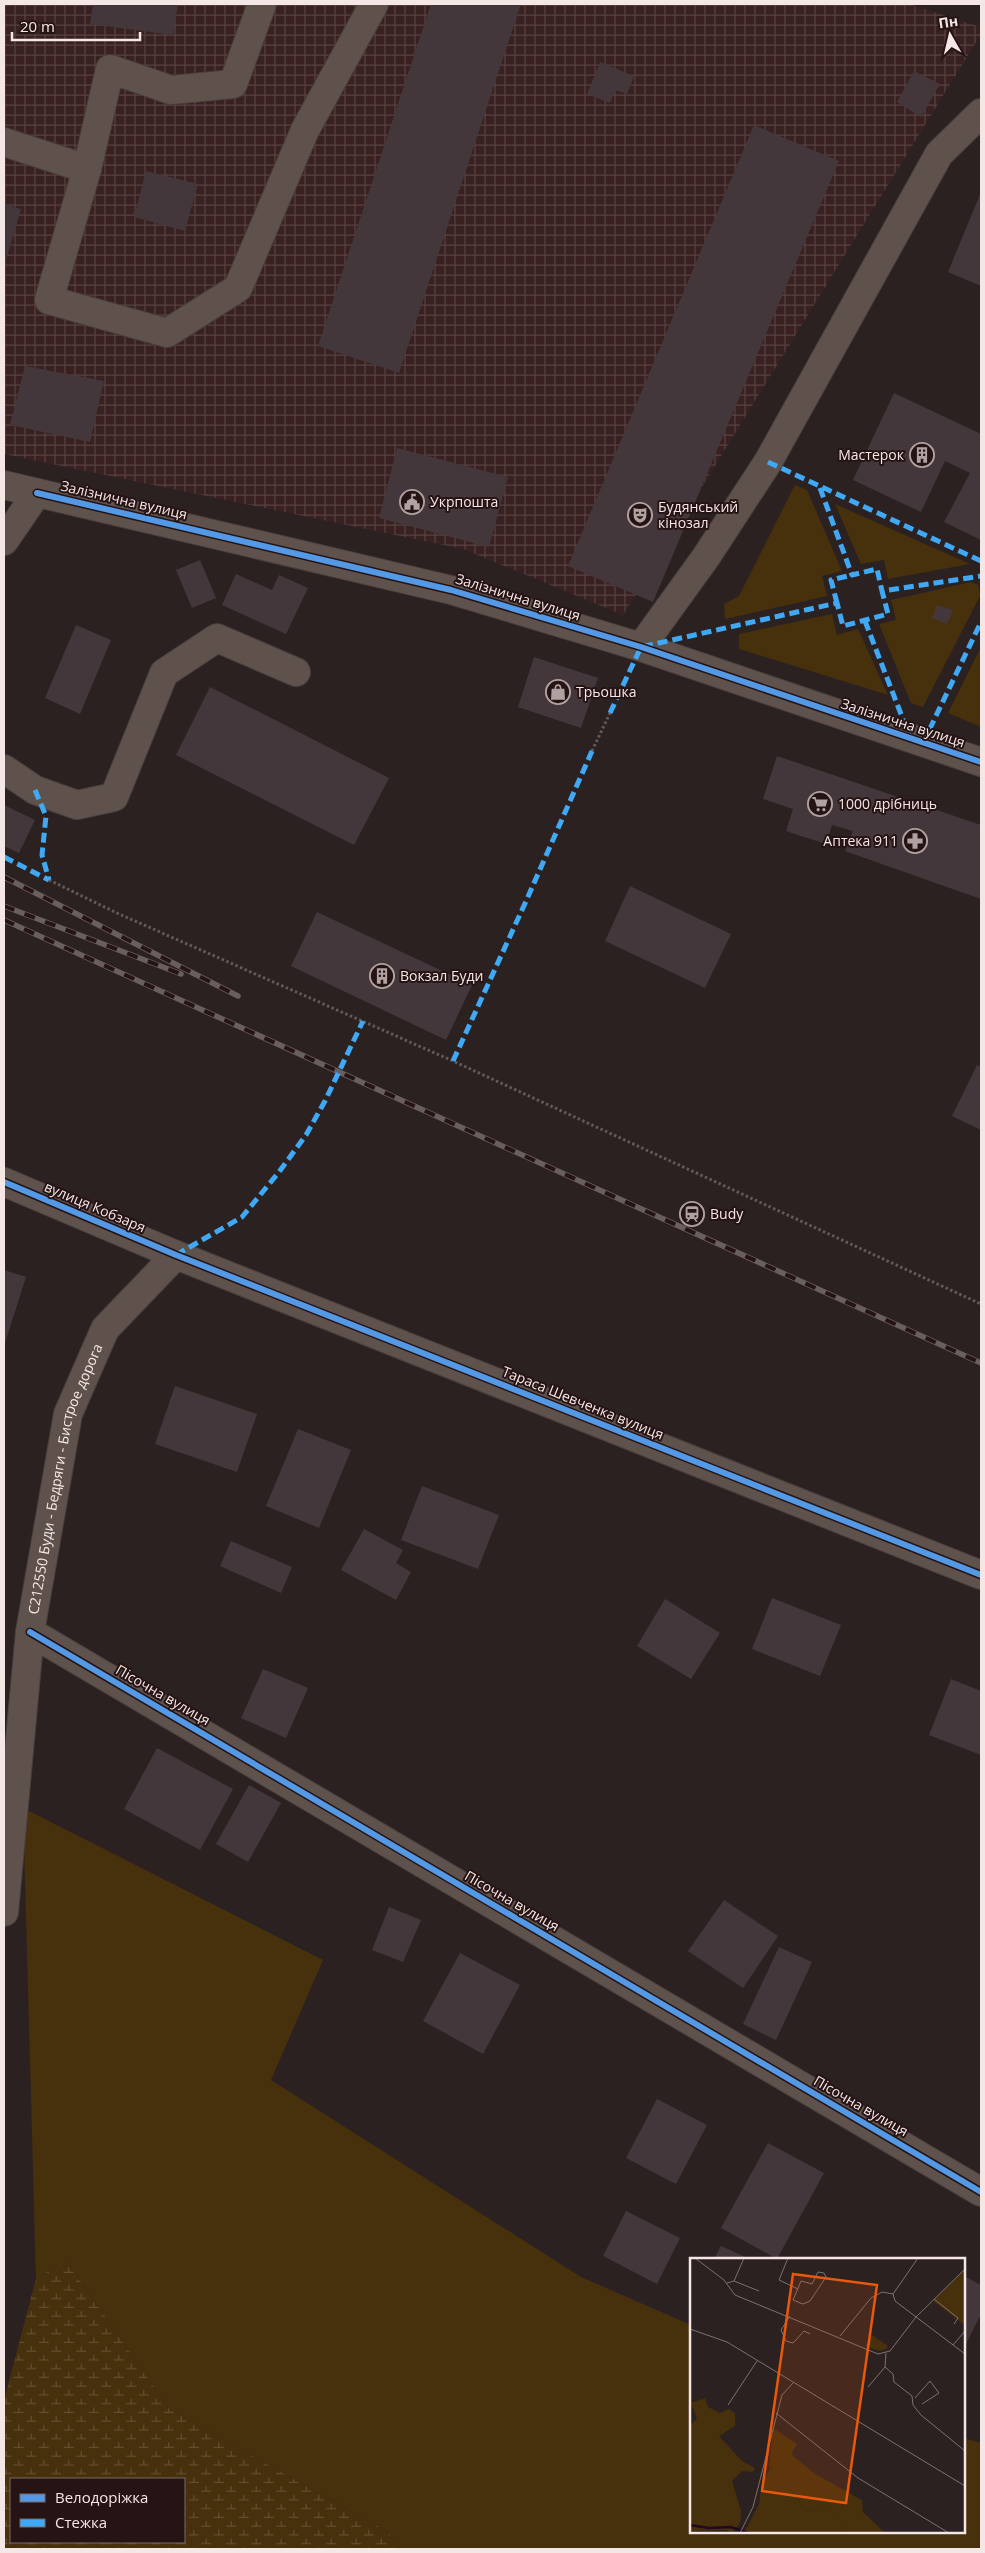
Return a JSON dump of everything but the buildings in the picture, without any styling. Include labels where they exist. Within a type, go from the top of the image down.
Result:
[{"type":"street","points":[[262,4],[233,84],[171,90],[110,69],[87,169],[49,300],[166,333],[238,288],[305,130],[374,4]]},
{"type":"street","points":[[641,647],[706,557],[768,462],[939,154],[981,113]]},
{"type":"street","points":[[4,142],[87,169]]},
{"type":"street","name":"Залізнична вулиця","points":[[4,485],[451,590],[641,647],[981,762]]},
{"type":"street","points":[[4,541],[37,493]]},
{"type":"street","points":[[4,769],[34,790],[77,805],[114,796],[164,673],[217,638],[296,672]]},
{"type":"street","name":"вулиця Кобзаря","points":[[4,1182],[176,1255]]},
{"type":"street","name":"Тараса Шевченка вулиця","points":[[176,1255],[981,1575]]},
{"type":"street","name":"С212550 Буди - Бедряги - Бистрое дорога","points":[[4,1912],[30,1632],[68,1414],[105,1329],[176,1255]]},
{"type":"street","name":"Пісочна вулиця","points":[[30,1632],[981,2192]]},
{"type":"path","points":[[592,751],[610,713]]},
{"type":"path","points":[[50,880],[119,914],[364,1021],[981,1304]]},
{"type":"shaded area","points":[[4,4],[909,4],[981,27],[981,34],[623,615],[463,549],[4,454]]},
{"type":"green space","points":[[795,485],[807,490],[842,571],[822,576],[827,596],[725,619],[724,604],[739,596]]},
{"type":"green space","points":[[835,504],[970,564],[888,579],[884,560],[861,564]]},
{"type":"green space","points":[[971,582],[978,585],[980,596],[923,707],[911,703],[879,624],[896,620],[891,600]]},
{"type":"green space","points":[[832,614],[837,635],[858,629],[888,695],[739,649],[739,634]]},
{"type":"green space","points":[[981,647],[981,727],[948,713]]},
{"type":"green space","points":[[23,1808],[323,1960],[271,2080],[581,2277],[690,2325],[690,2533],[965,2533],[965,2438],[981,2443],[981,2549],[399,2549],[388,2532],[169,2409],[66,2260],[36,2279]]},
{"type":"green space","points":[[66,2260],[169,2409],[388,2532],[399,2549],[4,2549],[4,2400],[36,2279]]},
{"type":"railway","points":[[4,877],[238,996]]},
{"type":"railway","points":[[4,906],[181,974]]},
{"type":"railway","points":[[4,920],[981,1363]]},
{"type":"marked path","points":[[768,462],[981,561]]},
{"type":"marked path","points":[[820,488],[852,575],[877,569],[882,591]]},
{"type":"marked path","points":[[837,603],[831,580],[852,575]]},
{"type":"marked path","points":[[610,713],[641,647],[837,603],[843,626],[888,614],[882,591],[981,576]]},
{"type":"marked path","points":[[865,621],[911,740]]},
{"type":"marked path","points":[[923,743],[981,622]]},
{"type":"marked path","points":[[453,1061],[592,751]]},
{"type":"marked path","points":[[35,790],[46,816],[42,855],[49,880]]},
{"type":"marked path","points":[[4,857],[49,880]]},
{"type":"marked path","points":[[176,1255],[242,1217],[279,1172],[306,1135],[325,1101],[363,1021]]},
{"type":"cycle path","points":[[37,493],[451,590],[641,647],[981,762]]},
{"type":"cycle path","points":[[4,1182],[176,1255],[981,1575]]},
{"type":"cycle path","points":[[30,1632],[981,2192]]},
{"type":"place","name":"Мастерок","points":[[922,455]]},
{"type":"place","name":"Укрпошта","points":[[412,502]]},
{"type":"place","name":"Будянський кінозал","points":[[640,515]]},
{"type":"place","name":"Трьошка","points":[[558,692]]},
{"type":"place","name":"1000 дрібниць","points":[[820,804]]},
{"type":"place","name":"Аптека 911","points":[[915,841]]},
{"type":"place","name":"Вокзал Буди","points":[[382,976]]},
{"type":"place","name":"Budy","points":[[692,1214]]}]
